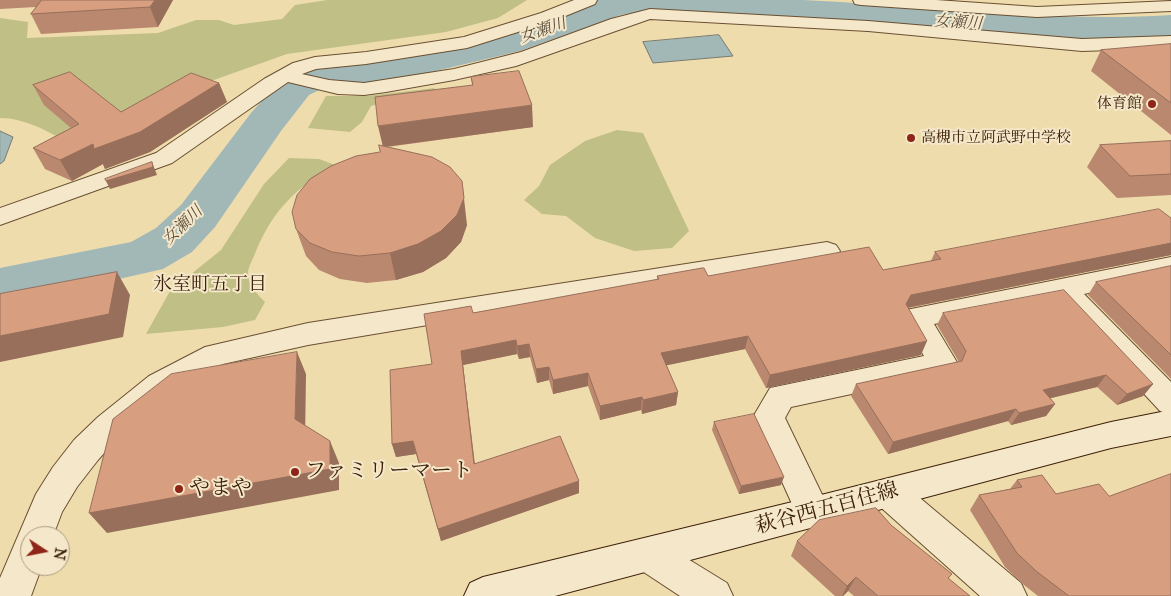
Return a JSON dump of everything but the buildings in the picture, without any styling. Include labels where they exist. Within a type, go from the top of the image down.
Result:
[{"type":"street","points":[[0,217],[164,158],[290,76],[315,64],[375,57],[467,42],[547,17],[589,0]]},
{"type":"street","points":[[861,0],[1037,12],[1171,6]]},
{"type":"street","points":[[290,76],[327,87],[358,89],[385,86],[495,66],[565,44],[616,22],[650,14],[868,26],[1082,44],[1171,42]]},
{"type":"street","points":[[39,526],[48,505],[65,477],[86,450],[109,426],[160,385],[215,354],[308,334],[827,251]]},
{"type":"street","points":[[813,513],[768,417],[781,397],[943,364],[916,317],[1171,266]]},
{"type":"street","points":[[1063,289],[1171,402]]},
{"type":"street","name":"萩谷西五百住線","points":[[483,596],[813,513],[1111,435],[1171,423]]},
{"type":"street","points":[[889,493],[1008,596]]},
{"type":"street","points":[[649,554],[714,596]]},
{"type":"street","points":[[12,596],[20,575]]},
{"type":"green space","points":[[327,0],[527,0],[498,18],[446,32],[287,54],[197,86],[68,143],[27,123],[0,118],[0,18],[28,22],[27,38],[158,33],[196,20],[219,20],[234,25],[282,19],[295,5]]},
{"type":"green space","points":[[435,88],[432,93],[394,99],[371,106],[362,122],[350,132],[308,128],[326,96],[366,96]]},
{"type":"green space","points":[[617,130],[643,133],[689,231],[672,248],[634,251],[595,238],[566,216],[542,214],[524,200],[539,186],[550,165],[585,141]]},
{"type":"green space","points":[[289,158],[319,159],[335,165],[321,173],[298,191],[278,212],[263,236],[248,273],[251,285],[265,302],[255,320],[223,327],[146,334],[170,291],[221,250],[264,184]]},
{"type":"water","points":[[719,35],[733,56],[653,63],[643,42]]},
{"type":"water","points":[[0,131],[13,137],[4,161],[0,164]]},
{"type":"waterway","name":"女瀬川","points":[[0,287],[145,257],[174,240],[198,216],[266,122],[295,87],[319,75],[402,67],[520,40],[615,6],[636,2],[662,2],[1048,27],[1109,29],[1171,26]]},
{"type":"place","name":"体育館","points":[[1152,104]]},
{"type":"place","name":"高槻市立阿武野中学校","points":[[911,138]]},
{"type":"place","name":"ファミリーマート","points":[[295,472]]},
{"type":"place","name":"やまや","points":[[179,489]]},
{"type":"district","name":"氷室町五丁目","points":[[210,285]]}]
